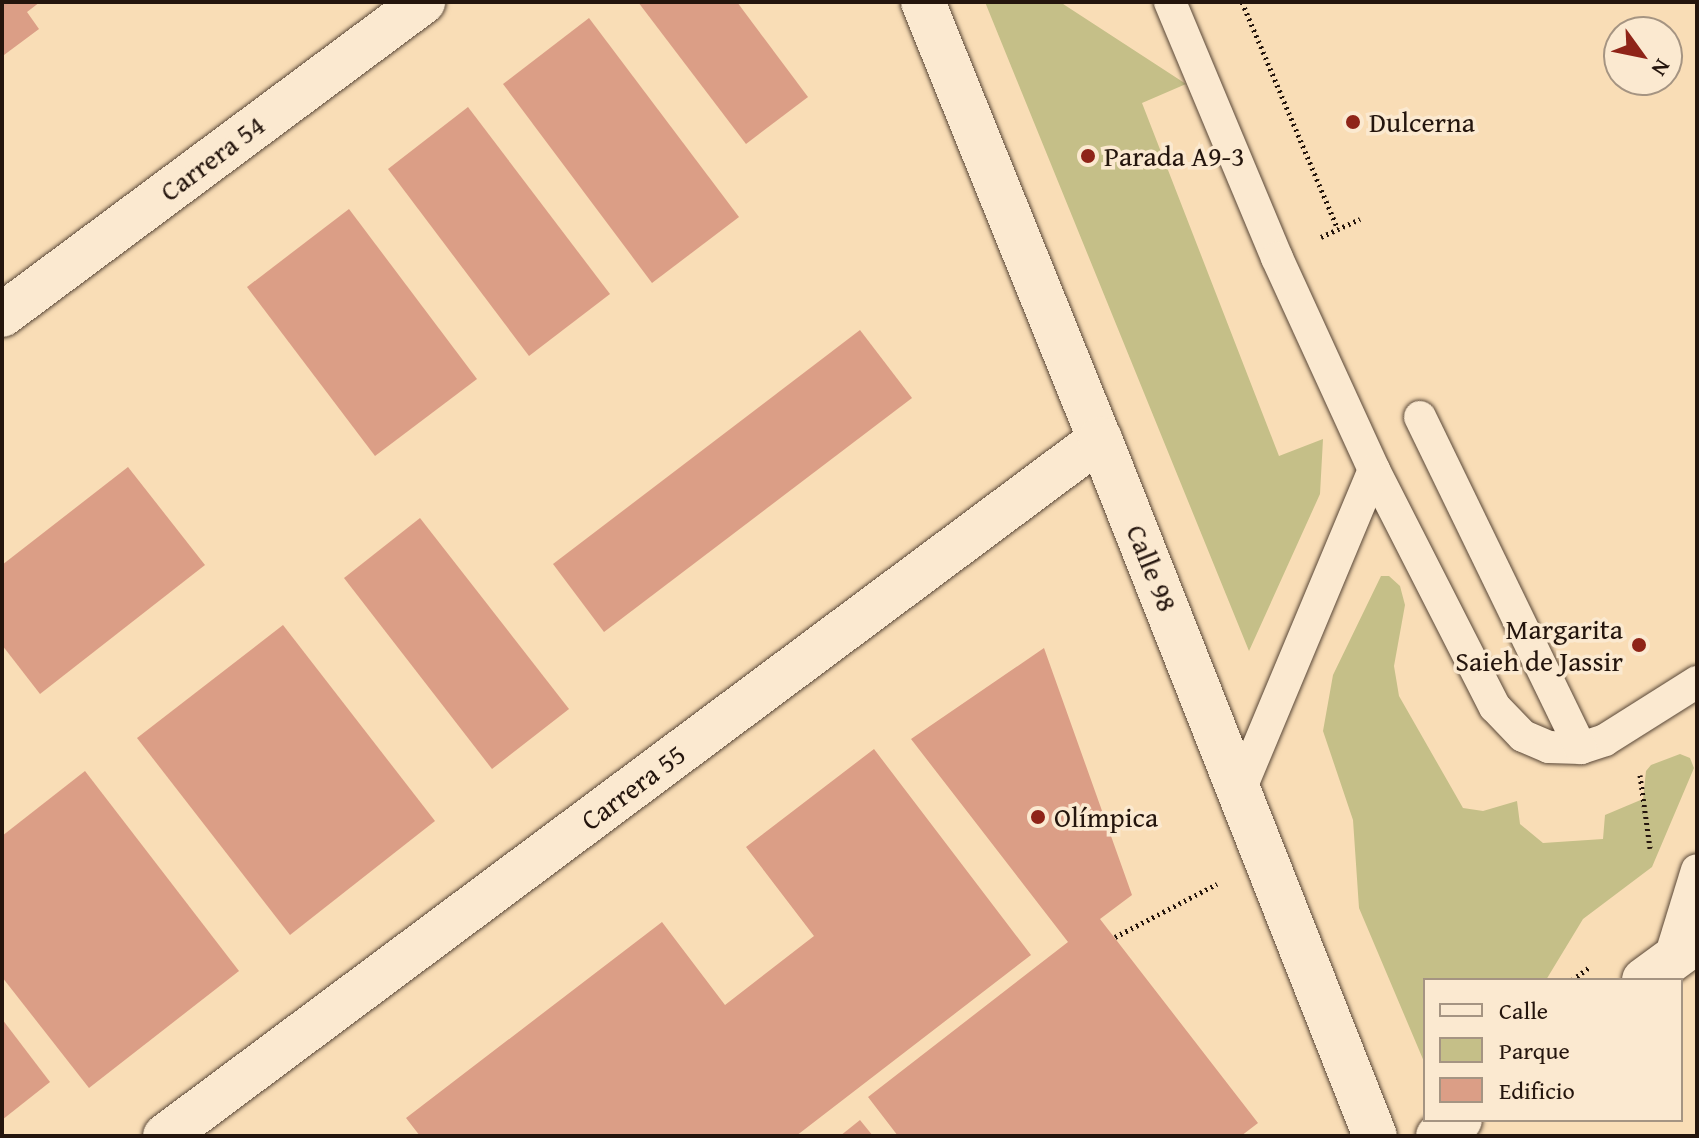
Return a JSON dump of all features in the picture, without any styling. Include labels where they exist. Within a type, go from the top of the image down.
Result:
[{"type":"street","name":"Carrera 54","points":[[2,315],[423,2]]},
{"type":"street","name":"Calle 98","points":[[923,2],[1240,790],[1375,1136]]},
{"type":"street","name":"Carrera 55","points":[[165,1136],[1100,439]]},
{"type":"street","points":[[1438,1136],[1457,1122]]},
{"type":"lane","points":[[1149,2],[1174,10],[1277,258],[1374,470],[1495,707],[1523,736],[1549,747],[1581,748],[1605,740],[1697,682]]},
{"type":"lane","points":[[1420,417],[1581,748]]},
{"type":"lane","points":[[1240,790],[1374,470]]},
{"type":"lane","points":[[1670,960],[1697,870]]},
{"type":"path","points":[[1242,2],[1338,229]]},
{"type":"path","points":[[1632,723],[1651,857]]},
{"type":"path","points":[[1115,937],[1267,858]]},
{"type":"green space","points":[[985,2],[1060,2],[1186,84],[1142,103],[1279,456],[1323,439],[1320,494],[1249,651]]},
{"type":"green space","points":[[1381,576],[1389,576],[1400,586],[1405,605],[1394,666],[1399,696],[1463,808],[1483,811],[1517,801],[1520,824],[1543,843],[1603,839],[1605,815],[1643,799],[1646,771],[1651,765],[1680,754],[1690,758],[1694,768],[1652,867],[1583,919],[1547,978],[1423,978],[1423,1059],[1359,908],[1353,820],[1323,731],[1333,675]]},
{"type":"building","points":[[2,2],[40,2],[27,12],[39,29],[4,55]]},
{"type":"building","points":[[638,2],[737,2],[808,97],[746,144]]},
{"type":"building","points":[[589,18],[739,217],[652,283],[503,84]]},
{"type":"building","points":[[468,107],[610,294],[529,356],[388,169]]},
{"type":"building","points":[[349,209],[477,379],[375,456],[247,287]]},
{"type":"building","points":[[860,330],[912,398],[604,632],[553,564]]},
{"type":"building","points":[[128,467],[205,565],[40,694],[2,645],[2,565]]},
{"type":"building","points":[[420,518],[569,709],[492,769],[344,578]]},
{"type":"building","points":[[283,625],[435,821],[290,935],[137,738]]},
{"type":"building","name":"Olímpica","points":[[1044,648],[1132,895],[1100,919],[1258,1123],[1241,1136],[898,1136],[868,1097],[1068,942],[911,739]]},
{"type":"building","points":[[874,749],[1031,955],[796,1136],[420,1136],[406,1118],[662,922],[725,1005],[814,936],[746,847]]},
{"type":"building","points":[[85,771],[239,971],[89,1088],[2,977],[2,836]]},
{"type":"building","points":[[2,1019],[50,1082],[2,1120]]},
{"type":"building","points":[[860,1120],[873,1136],[840,1136]]},
{"type":"place","name":"Dulcerna","points":[[1353,122]]},
{"type":"place","name":"Parada A9-3","points":[[1088,156]]},
{"type":"place","name":"Margarita Saieh de Jassir","points":[[1639,645]]},
{"type":"place","name":"Olímpica","points":[[1038,817]]}]
